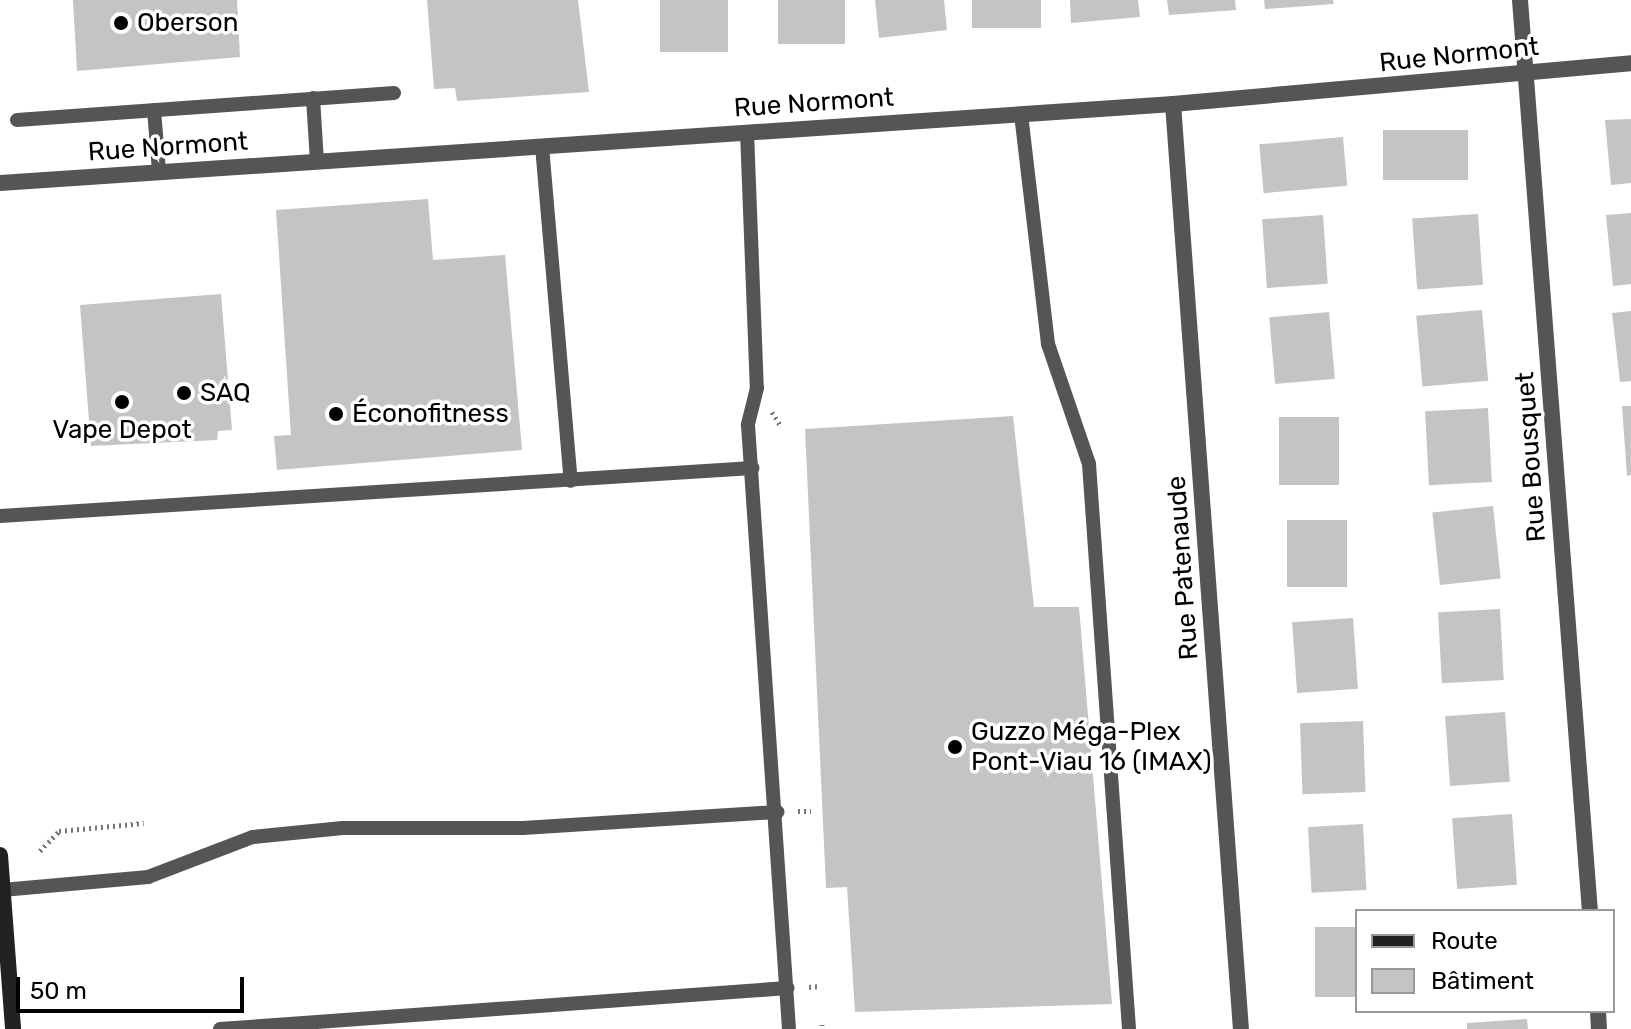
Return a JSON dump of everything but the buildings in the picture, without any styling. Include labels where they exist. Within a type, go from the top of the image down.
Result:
[{"type":"main road","points":[[0,855],[13,1029]]},
{"type":"street","name":"Rue Bousquet","points":[[1520,0],[1590,909]]},
{"type":"street","name":"Rue Normont","points":[[0,183],[1173,104],[1631,63]]},
{"type":"street","name":"Rue Patenaude","points":[[1173,104],[1241,1029]]},
{"type":"lane","points":[[17,120],[394,93]]},
{"type":"lane","points":[[313,98],[317,161]]},
{"type":"lane","points":[[154,110],[159,171]]},
{"type":"lane","points":[[1021,114],[1048,344],[1089,464],[1129,1029]]},
{"type":"lane","points":[[747,132],[757,388],[748,425],[777,812],[789,1029]]},
{"type":"lane","points":[[542,146],[571,481]]},
{"type":"lane","points":[[0,516],[752,468]]},
{"type":"lane","points":[[2,890],[148,877],[253,837],[343,828],[523,828],[777,812]]},
{"type":"lane","points":[[220,1029],[391,1023],[788,988]]},
{"type":"path","points":[[40,851],[59,831],[144,823]]},
{"type":"place","name":"Oberson","points":[[121,23]]},
{"type":"place","name":"SAQ","points":[[184,393]]},
{"type":"place","name":"Vape Depot","points":[[122,402]]},
{"type":"place","name":"Éconofitness","points":[[336,414]]},
{"type":"place","name":"Guzzo Méga-Plex Pont-Viau 16 (IMAX)","points":[[955,747]]}]
